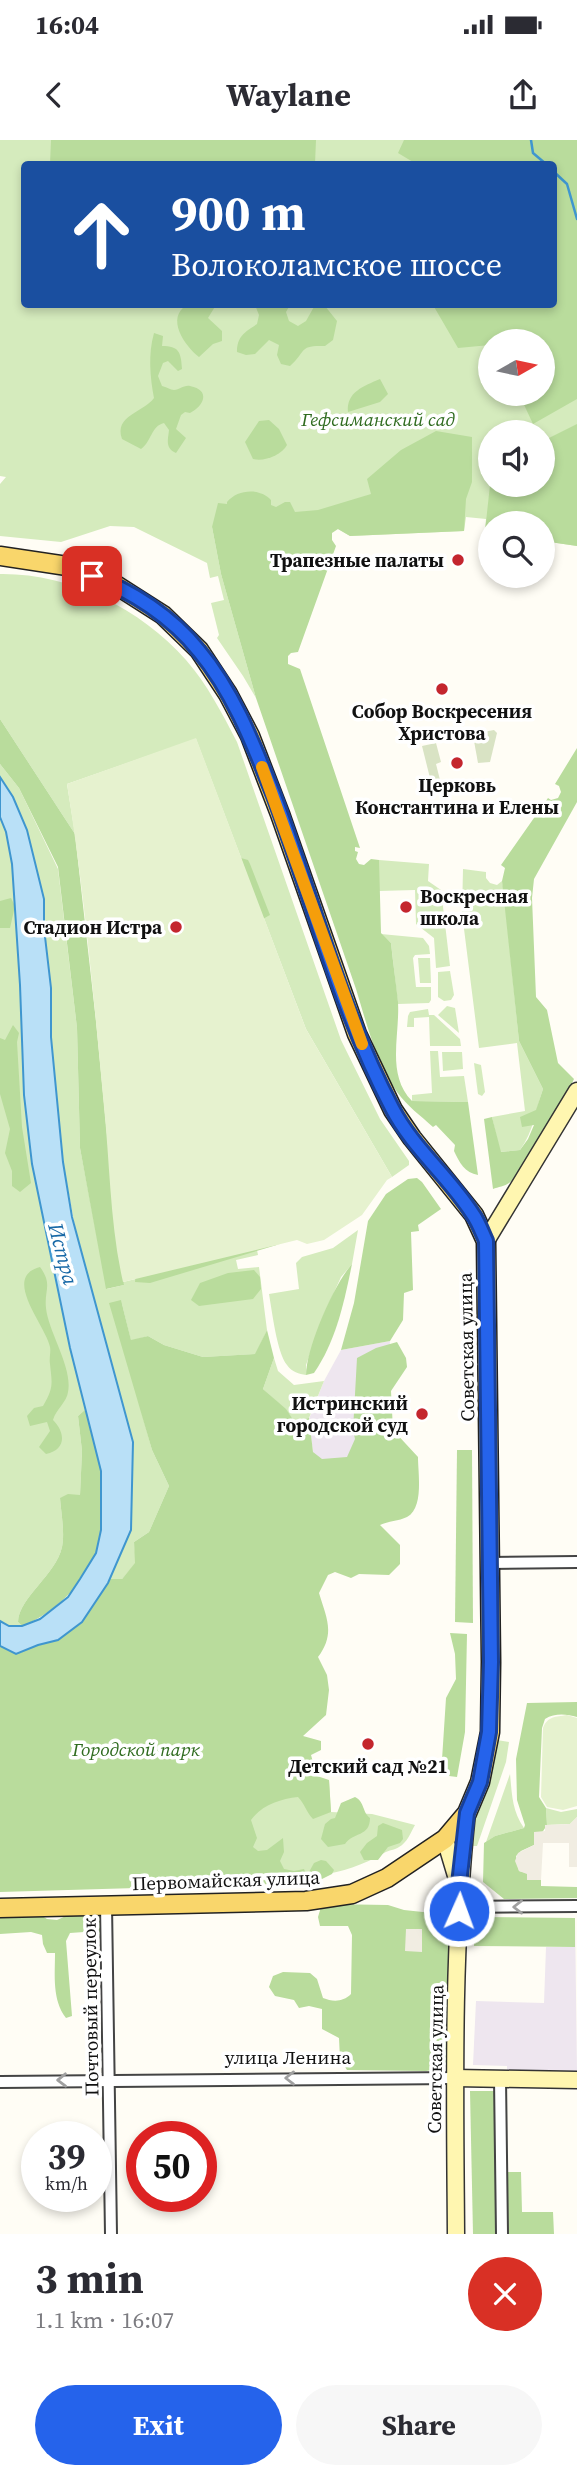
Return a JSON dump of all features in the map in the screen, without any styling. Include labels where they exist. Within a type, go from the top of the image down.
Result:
[{"type":"main road","name":"Советская улица","points":[[0,556],[67,566],[116,585],[163,615],[199,650],[228,694],[250,736],[357,1034],[393,1110],[474,1215],[486,1241],[491,1662],[489,1732],[480,1782],[467,1813],[459,1884],[455,2078],[456,2234]]},
{"type":"main road","points":[[486,1241],[577,1091]]},
{"type":"main road","name":"Первомайская улица","points":[[0,1908],[306,1901],[352,1894],[387,1878],[445,1839],[467,1813]]},
{"type":"main road","name":"Советская улица","points":[[445,1839],[459,1884]]},
{"type":"main road","name":"улица Ленина","points":[[455,2078],[577,2080]]},
{"type":"street","points":[[489,1563],[577,1562]]},
{"type":"street","name":"Почтовый переулок","points":[[106,1905],[111,2234]]},
{"type":"street","points":[[459,1907],[577,1906]]},
{"type":"street","name":"улица Ленина","points":[[0,2082],[455,2078]]},
{"type":"street","points":[[500,2079],[502,2234]]},
{"type":"shaded area","points":[[390,1341],[388,1379],[333,1485],[313,1452],[309,1419],[324,1381],[341,1350]]},
{"type":"shaded area","points":[[577,1817],[577,1867],[569,1867],[569,1843],[543,1843],[541,1880],[527,1880],[527,1874],[519,1871],[515,1861],[518,1853],[534,1845],[534,1832],[545,1831],[545,1825],[570,1824]]},
{"type":"shaded area","points":[[575,1918],[577,2071],[507,2070],[507,2066],[473,2065],[476,2001],[544,2003],[546,1947],[575,1947]]},
{"type":"shaded area","points":[[406,1929],[422,1929],[422,1952],[405,1951]]},
{"type":"green space","name":"Гефсиманский сад","points":[[0,140],[577,140],[577,546],[555,543],[555,511],[478,511],[478,518],[466,517],[464,531],[350,536],[338,529],[212,527],[221,574],[256,698],[217,638],[219,635],[211,603],[224,600],[218,576],[210,578],[207,563],[134,527],[110,526],[61,542],[0,536],[0,484],[6,477],[0,476]]},
{"type":"green space","points":[[51,140],[316,140],[315,161],[50,161]]},
{"type":"green space","points":[[404,140],[577,140],[577,399],[540,420],[531,420],[525,406],[555,406],[555,329],[478,329],[478,346],[458,348],[435,308],[557,308],[557,161],[411,161],[398,153]]},
{"type":"green space","points":[[184,308],[214,308],[208,318],[222,331],[222,341],[213,344],[199,357],[188,346],[180,332],[177,324]]},
{"type":"green space","points":[[256,308],[288,308],[286,312],[289,321],[298,326],[306,321],[313,308],[327,308],[337,321],[333,340],[325,346],[307,348],[290,366],[281,364],[277,355],[279,345],[269,340],[255,354],[237,352],[240,338],[257,324],[259,315]]},
{"type":"green space","points":[[154,333],[163,336],[162,346],[176,349],[181,358],[182,369],[178,371],[168,361],[163,363],[158,376],[162,386],[174,390],[190,386],[203,394],[199,406],[190,413],[181,415],[176,429],[186,438],[176,453],[169,446],[169,430],[164,423],[156,427],[141,449],[122,439],[122,425],[126,419],[154,398],[150,366]]},
{"type":"green space","points":[[380,379],[388,394],[380,402],[348,412],[353,395],[362,387]]},
{"type":"green space","points":[[269,420],[279,429],[287,445],[272,457],[253,459],[245,442],[259,421]]},
{"type":"green space","points":[[577,424],[577,546],[555,543],[555,511],[487,511],[489,497],[555,497],[555,435]]},
{"type":"green space","points":[[436,431],[472,437],[472,482],[466,499],[464,531],[350,536],[338,529],[332,533],[336,546],[298,652],[288,656],[288,664],[300,669],[360,848],[355,847],[358,852],[356,859],[359,864],[364,865],[371,859],[379,860],[381,933],[391,943],[398,1002],[396,1054],[399,1079],[412,1101],[468,1102],[478,1175],[463,1166],[454,1151],[455,1145],[436,1125],[433,1127],[401,1097],[378,1056],[256,698],[221,574],[212,527],[218,503],[227,504],[243,492],[261,493],[276,507],[290,502],[295,512],[318,510],[371,494],[367,479],[401,450]]},
{"type":"green space","points":[[0,574],[52,580],[102,597],[147,624],[168,641],[194,669],[237,742],[341,1040],[380,1119],[409,1161],[409,1165],[392,1177],[306,1029],[196,739],[67,784],[75,834],[0,719]]},
{"type":"green space","points":[[0,719],[75,834],[124,1285],[106,1289],[80,1148],[77,1028],[58,867],[19,788],[0,764]]},
{"type":"green space","points":[[494,730],[497,733],[490,762],[478,763],[474,741],[478,733]]},
{"type":"green space","name":"Стадион Истра","points":[[196,738],[306,1029],[392,1177],[362,1215],[324,1240],[307,1244],[297,1240],[123,1282],[113,1217],[79,864],[67,784]]},
{"type":"green space","points":[[436,743],[441,762],[436,764],[442,788],[433,790],[422,746]]},
{"type":"green space","points":[[577,748],[577,802],[534,879],[532,898],[536,997],[547,1010],[558,1063],[574,1079],[525,1166],[509,1183],[493,1189],[484,1119],[492,1117],[501,1152],[520,1150],[534,1125],[522,1127],[520,1117],[536,1110],[543,1089],[519,1041],[502,881],[505,868],[501,865],[548,798],[558,798],[561,792],[555,784]]},
{"type":"green space","points":[[0,764],[19,788],[58,869],[77,1028],[80,1148],[107,1289],[124,1285],[123,1282],[257,1250],[258,1255],[236,1260],[238,1269],[259,1267],[267,1330],[256,1354],[203,1357],[164,1345],[148,1336],[131,1341],[121,1300],[142,1414],[152,1450],[169,1486],[149,1532],[134,1542],[136,1563],[122,1579],[110,1579],[131,1530],[63,1162],[51,1037],[51,988],[44,928],[44,899],[27,830],[13,797],[0,777]]},
{"type":"green space","points":[[0,817],[6,832],[12,864],[24,1095],[32,1164],[70,1348],[86,1409],[78,1416],[82,1451],[80,1496],[60,1498],[62,1547],[53,1567],[24,1604],[18,1622],[22,1626],[8,1626],[0,1621]]},
{"type":"green space","points":[[241,858],[248,860],[270,915],[261,920]]},
{"type":"green space","points":[[379,860],[429,864],[428,881],[441,890],[450,966],[436,968],[434,938],[416,924],[415,890],[379,891]]},
{"type":"green space","points":[[463,869],[486,872],[490,883],[497,885],[502,881],[519,1041],[543,1089],[531,1128],[520,1150],[500,1152],[492,1117],[525,1111],[517,1043],[479,1048],[462,913]]},
{"type":"green space","points":[[11,898],[15,906],[10,928],[0,928],[0,901]]},
{"type":"green space","points":[[381,934],[423,938],[429,946],[430,954],[415,955],[413,958],[416,987],[431,987],[429,1003],[398,1004],[391,943]]},
{"type":"green space","points":[[418,958],[430,958],[431,983],[420,983]]},
{"type":"green space","points":[[450,971],[454,995],[451,1000],[444,1001],[438,997],[438,972]]},
{"type":"green space","points":[[447,1006],[455,1008],[459,1033],[438,1015]]},
{"type":"green space","points":[[428,1009],[429,1015],[434,1015],[460,1039],[461,1046],[430,1046],[429,1017],[414,1018],[414,1027],[407,1027],[410,1012]]},
{"type":"green space","points":[[13,1025],[19,1033],[17,1042],[22,1127],[31,1183],[20,1192],[12,1186],[12,1171],[5,1153],[10,1129],[0,1094],[0,1038],[5,1040]]},
{"type":"green space","points":[[430,1051],[438,1051],[440,1077],[464,1076],[468,1102],[412,1101],[412,1095],[432,1093]]},
{"type":"green space","points":[[442,1052],[462,1052],[463,1069],[443,1071]]},
{"type":"green space","points":[[474,1063],[481,1065],[485,1092],[482,1096],[478,1094]]},
{"type":"green space","points":[[417,1178],[441,1209],[418,1225],[419,1231],[411,1232],[413,1290],[404,1293],[403,1320],[390,1341],[341,1350],[354,1303],[368,1221],[386,1194],[408,1179]]},
{"type":"green space","points":[[358,1230],[352,1264],[341,1277],[324,1314],[306,1365],[306,1375],[296,1372],[287,1365],[280,1351],[269,1294],[299,1289],[296,1263],[302,1257],[333,1248]]},
{"type":"green space","points":[[280,1244],[150,1283],[135,1282],[136,1272]]},
{"type":"green space","points":[[352,1264],[334,1335],[314,1373],[306,1375],[307,1363],[322,1317],[337,1286]]},
{"type":"green space","points":[[40,1267],[47,1283],[48,1317],[69,1382],[67,1396],[53,1420],[60,1430],[62,1440],[57,1449],[46,1454],[39,1447],[50,1431],[47,1422],[30,1426],[27,1416],[34,1408],[43,1406],[51,1385],[50,1347],[25,1291],[29,1272]]},
{"type":"green space","points":[[254,1270],[260,1277],[261,1289],[253,1299],[199,1306],[191,1300],[200,1283],[228,1273]]},
{"type":"green space","name":"Городской парк","points":[[121,1300],[131,1340],[148,1336],[164,1345],[203,1357],[255,1354],[267,1330],[274,1358],[263,1389],[286,1409],[294,1421],[309,1418],[313,1452],[322,1459],[347,1457],[355,1439],[353,1430],[357,1358],[376,1348],[397,1342],[406,1358],[407,1367],[391,1391],[393,1430],[418,1457],[418,1498],[416,1506],[407,1517],[380,1525],[400,1545],[400,1564],[389,1575],[359,1574],[351,1578],[335,1572],[328,1575],[319,1593],[327,1617],[328,1633],[318,1657],[327,1675],[329,1690],[326,1715],[303,1736],[321,1741],[321,1750],[311,1755],[317,1776],[329,1780],[331,1812],[313,1819],[298,1797],[272,1804],[260,1810],[251,1820],[257,1838],[253,1847],[258,1851],[267,1850],[283,1838],[284,1852],[280,1861],[284,1869],[304,1869],[307,1877],[304,1883],[0,1892],[0,1646],[17,1654],[58,1640],[82,1622],[110,1579],[122,1579],[135,1563],[134,1542],[149,1532],[169,1486],[152,1450],[109,1303]]},
{"type":"green space","points":[[274,1358],[278,1371],[294,1385],[324,1381],[309,1418],[294,1421],[263,1389]]},
{"type":"green space","points":[[86,1409],[99,1456],[102,1481],[101,1523],[96,1552],[76,1586],[56,1606],[22,1626],[18,1622],[24,1604],[53,1567],[62,1547],[60,1498],[68,1494],[80,1495],[82,1451],[78,1416]]},
{"type":"green space","points":[[457,1450],[472,1450],[473,1623],[455,1622]]},
{"type":"green space","points":[[450,1633],[467,1634],[465,1732],[457,1777],[441,1775],[446,1698],[456,1679],[455,1654]]},
{"type":"green space","points":[[577,1702],[577,1717],[561,1715],[545,1719],[542,1728],[539,1797],[546,1808],[547,1825],[534,1845],[516,1856],[519,1871],[527,1873],[527,1880],[541,1880],[541,1886],[577,1887],[577,1898],[504,1899],[483,1882],[484,1843],[495,1836],[524,1828],[525,1825],[517,1800],[516,1759],[527,1703]]},
{"type":"green space","points":[[567,1715],[577,1718],[577,1806],[563,1810],[547,1807],[541,1797],[543,1728],[550,1719]]},
{"type":"green space","points":[[497,1740],[509,1742],[506,1762],[477,1846],[473,1846],[472,1819],[481,1802],[494,1761]]},
{"type":"green space","points":[[510,1774],[515,1809],[524,1828],[495,1836],[486,1842]]},
{"type":"green space","points":[[329,1780],[331,1812],[372,1814],[415,1825],[407,1840],[397,1848],[367,1862],[334,1873],[301,1878],[247,1879],[240,1784]]},
{"type":"green space","points":[[355,1797],[370,1818],[367,1828],[345,1844],[328,1847],[321,1839],[325,1824],[335,1818],[341,1803]]},
{"type":"green space","points":[[546,1808],[561,1812],[577,1809],[577,1817],[570,1824],[547,1825]]},
{"type":"green space","points":[[383,1823],[402,1830],[403,1839],[400,1843],[388,1847],[378,1860],[364,1860],[360,1852],[377,1836],[378,1826]]},
{"type":"green space","points":[[326,1861],[334,1870],[322,1879],[309,1872],[314,1863]]},
{"type":"green space","points":[[327,1904],[388,1905],[404,1910],[451,1915],[447,2061],[440,2069],[347,2070],[340,2059],[339,2038],[322,2029],[322,2009],[309,2006],[299,2008],[294,2000],[275,1996],[269,1987],[273,1976],[283,1972],[310,1973],[317,1979],[323,1998],[341,2000],[351,1994],[352,1935],[348,1926],[320,1926],[318,1917],[321,1907]]},
{"type":"green space","points":[[39,1914],[47,1919],[57,1920],[66,1916],[100,1915],[105,1922],[102,1936],[84,1932],[70,1933],[66,1941],[72,2016],[66,2018],[56,1995],[55,1953],[47,1953],[42,1935],[31,1932],[0,1934],[0,1917]]},
{"type":"green space","points":[[474,1917],[575,1918],[575,1947],[474,1946]]},
{"type":"green space","points":[[470,2091],[495,2091],[498,2234],[473,2234]]},
{"type":"green space","points":[[506,2172],[521,2172],[522,2212],[553,2212],[554,2234],[508,2234]]},
{"type":"water","name":"Истра","points":[[0,777],[13,797],[27,830],[44,899],[44,928],[51,988],[51,1037],[63,1162],[72,1217],[133,1442],[131,1530],[108,1583],[82,1622],[58,1640],[16,1654],[0,1646],[0,1621],[9,1626],[22,1626],[40,1619],[68,1597],[96,1553],[101,1530],[101,1471],[70,1348],[32,1164],[24,1095],[12,864],[6,832],[0,817]]},
{"type":"waterway","points":[[531,140],[533,153],[542,161]]},
{"type":"waterway","points":[[557,175],[567,184],[577,219]]},
{"type":"slow traffic","points":[[262,767],[362,1044]]},
{"type":"place","name":"Трапезные палаты","points":[[458,560]]},
{"type":"place","name":"Собор Воскресения Христова","points":[[442,689]]},
{"type":"place","name":"Церковь Константина и Елены","points":[[457,763]]},
{"type":"place","name":"Воскресная школа","points":[[406,907]]},
{"type":"place","name":"Стадион Истра","points":[[176,927]]},
{"type":"place","name":"Истринский городской суд","points":[[422,1414]]},
{"type":"place","name":"Детский сад №21","points":[[368,1744]]},
{"type":"route","points":[[92,576],[116,585],[163,615],[199,650],[228,694],[250,736],[280,814],[357,1034],[393,1110],[474,1215],[486,1241],[491,1662],[489,1732],[480,1782],[467,1813],[459,1884],[459,1911]]}]
